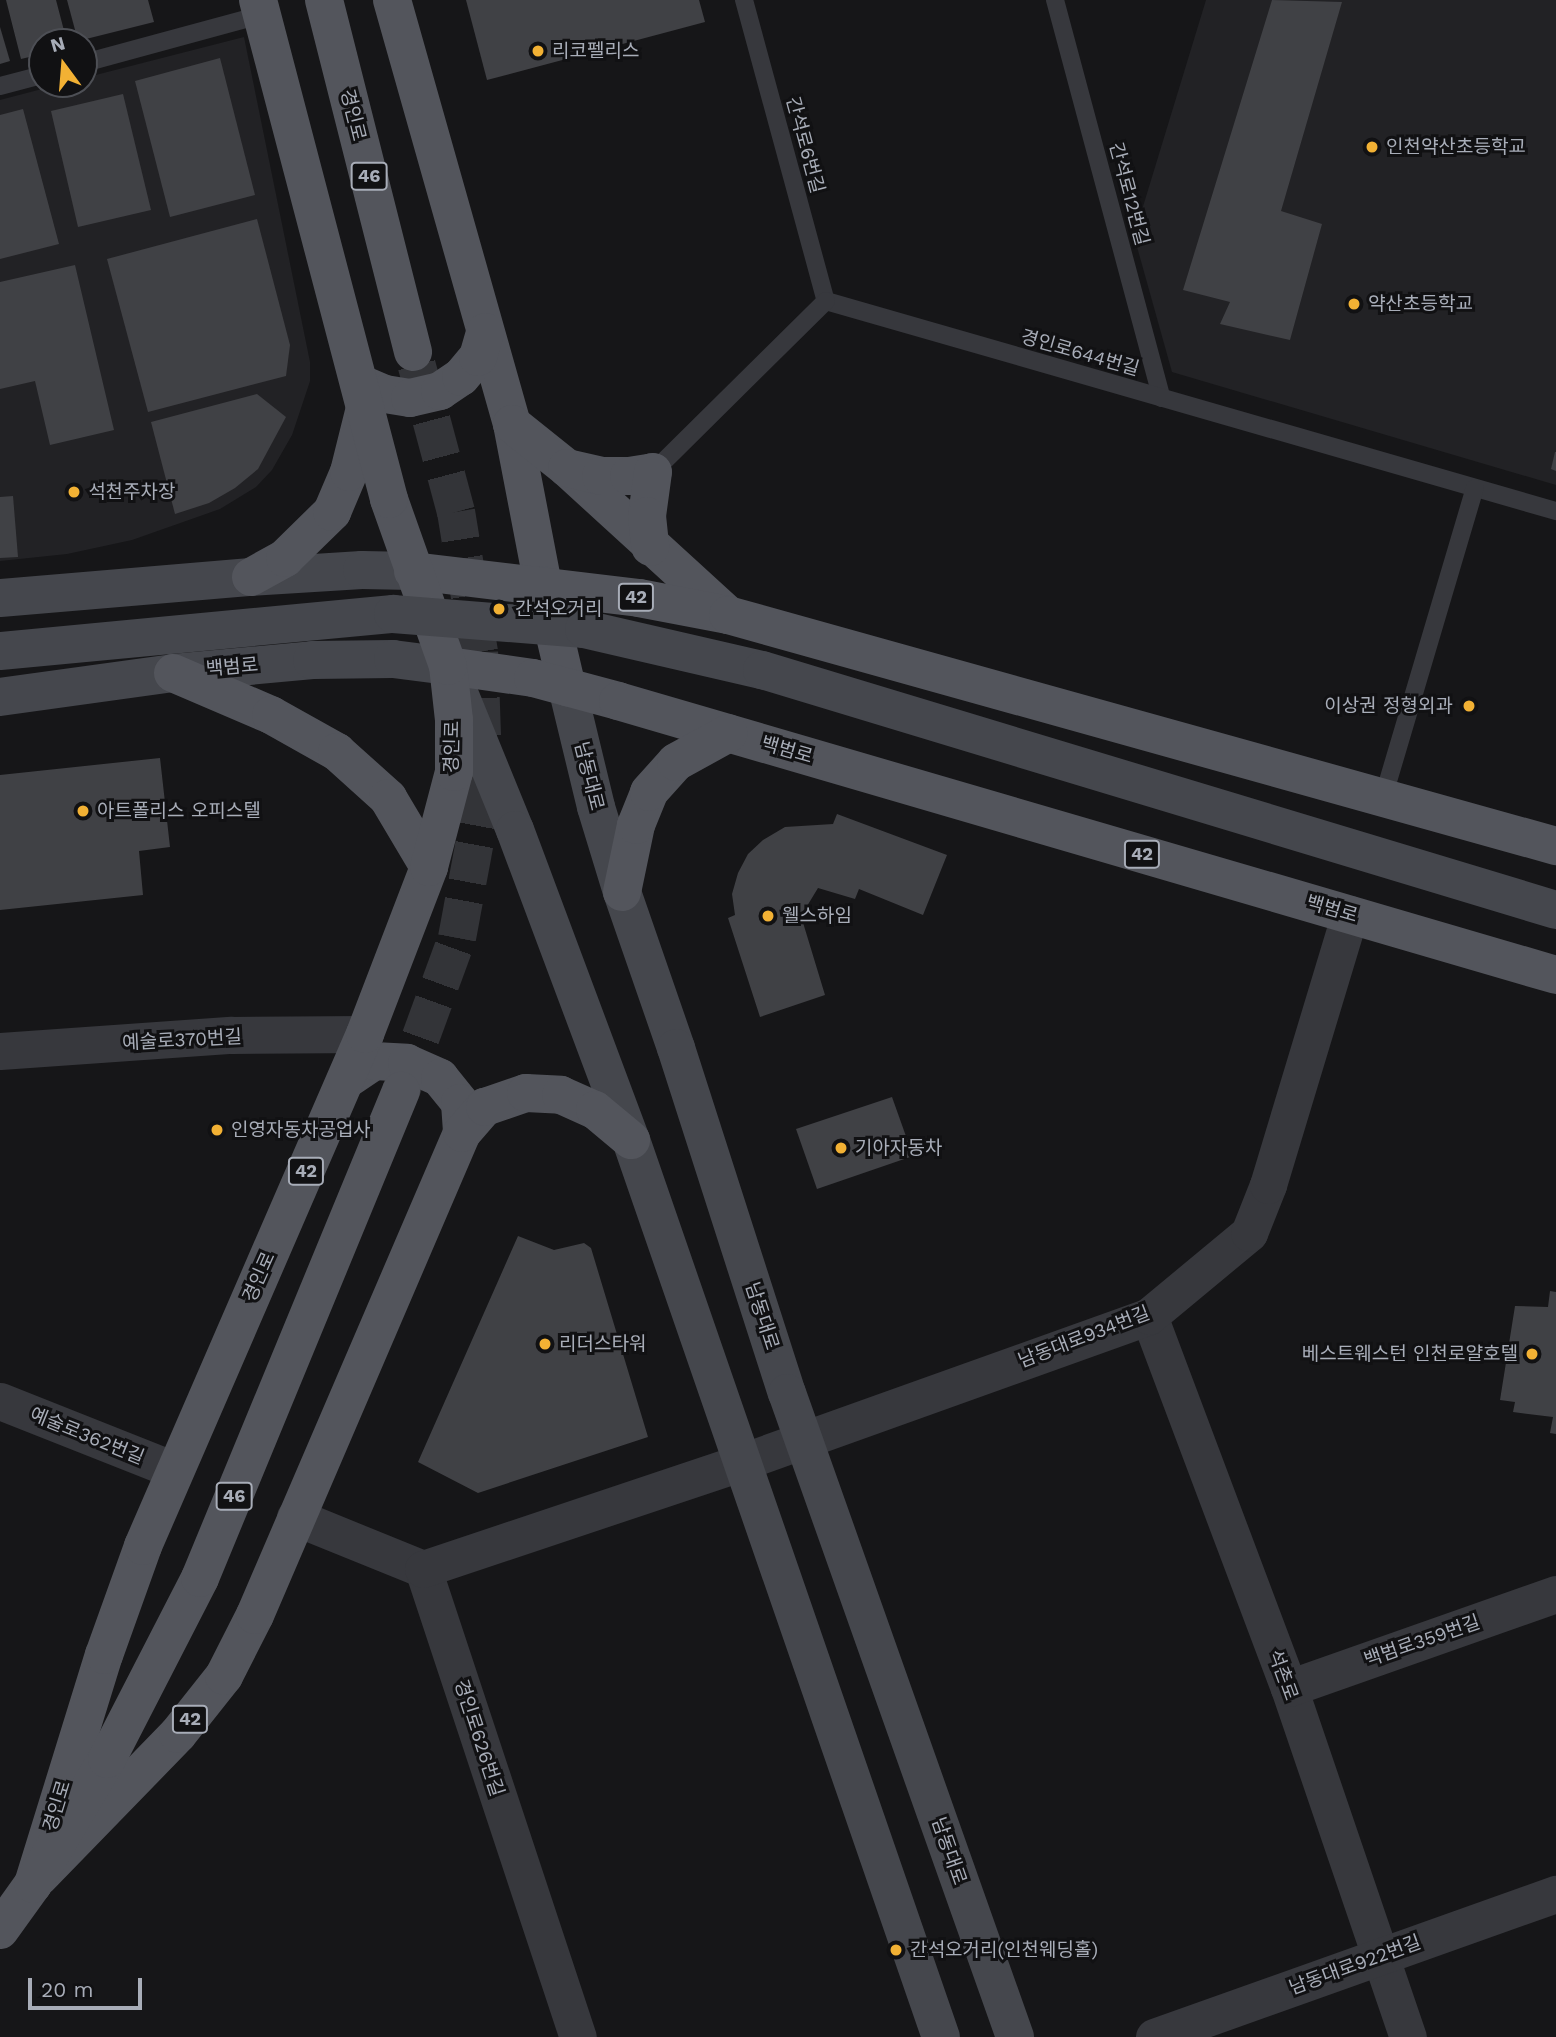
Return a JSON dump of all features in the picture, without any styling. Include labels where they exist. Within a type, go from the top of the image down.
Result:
[{"type":"main road","name":"경인로","points":[[324,0],[413,352]]},
{"type":"main road","name":"남동대로","points":[[392,0],[512,424],[543,585],[596,807],[804,1440],[1014,2037]]},
{"type":"main road","name":"경인로","points":[[33,1884],[104,1655],[174,1470],[365,1034],[429,867],[454,772],[454,720],[448,666],[389,499],[259,8]]},
{"type":"main road","points":[[251,577],[285,558],[332,512],[349,472],[362,395],[385,394],[410,398],[440,391],[461,377],[478,356],[485,332]]},
{"type":"main road","points":[[512,424],[567,468],[650,547],[728,615]]},
{"type":"main road","points":[[567,468],[601,476],[629,476],[653,472],[647,516],[650,547]]},
{"type":"main road","points":[[0,598],[251,577],[362,570],[413,571]]},
{"type":"main road","name":"42","points":[[413,571],[639,598],[728,615],[1556,846]]},
{"type":"main road","name":"백범로","points":[[0,651],[393,614],[584,629],[762,670],[1556,910]]},
{"type":"main road","name":"백범로","points":[[0,697],[173,673],[350,659],[448,666],[567,687],[1556,975]]},
{"type":"main road","points":[[448,666],[515,830],[631,1140],[941,2037]]},
{"type":"main road","points":[[173,673],[271,715],[337,752],[388,798],[429,867]]},
{"type":"main road","points":[[622,892],[636,825],[649,792],[676,762],[729,733]]},
{"type":"main road","points":[[346,1080],[374,1061],[408,1063],[440,1078],[460,1103],[462,1133]]},
{"type":"main road","name":"경인로","points":[[0,1930],[33,1884],[107,1759],[200,1578],[401,1091]]},
{"type":"main road","points":[[462,1133],[485,1107],[526,1093],[561,1095],[595,1110],[631,1140]]},
{"type":"main road","name":"경인로","points":[[33,1884],[178,1734],[225,1676],[255,1615],[462,1133]]},
{"type":"street","name":"남동대로934번길","points":[[423,1569],[742,1462],[1149,1316],[1249,1233],[1268,1185],[1350,914]]},
{"type":"street","name":"예술로370번길","points":[[0,1051],[231,1035],[365,1034]]},
{"type":"street","name":"석촌로","points":[[1149,1316],[1289,1688],[1408,2037]]},
{"type":"street","name":"예술로362번길","points":[[0,1401],[174,1470]]},
{"type":"street","points":[[295,1517],[423,1569]]},
{"type":"street","name":"경인로626번길","points":[[423,1569],[578,2037]]},
{"type":"street","name":"백범로359번길","points":[[1289,1688],[1556,1594]]},
{"type":"street","name":"남동대로922번길","points":[[1154,2037],[1556,1894]]},
{"type":"lane","name":"간석로6번길","points":[[744,0],[826,301]]},
{"type":"lane","name":"간석로12번길","points":[[1055,0],[1162,398]]},
{"type":"lane","points":[[98,59],[259,8]]},
{"type":"lane","points":[[0,86],[28,79]]},
{"type":"lane","name":"경인로644번길","points":[[826,301],[1556,512]]},
{"type":"lane","points":[[653,472],[826,301]]},
{"type":"lane","points":[[1383,798],[1475,488]]},
{"type":"shaded area","name":"약산초등학교","points":[[1206,0],[1556,0],[1556,485],[1172,372],[1134,236]]},
{"type":"shaded area","points":[[244,37],[310,362],[310,381],[292,435],[272,470],[256,487],[220,509],[132,540],[67,554],[0,561],[0,100],[28,93],[28,98],[98,98],[98,74]]},
{"type":"building","points":[[6,0],[56,0],[63,28],[28,28],[28,57],[21,59]]},
{"type":"building","points":[[67,0],[148,0],[154,22],[98,36],[98,28],[75,28]]},
{"type":"building","name":"리코펠리스","points":[[466,0],[699,0],[705,22],[487,80]]},
{"type":"building","points":[[1272,0],[1342,2],[1281,211],[1322,224],[1290,340],[1220,324],[1230,302],[1183,290]]},
{"type":"building","points":[[0,27],[10,61],[0,64]]},
{"type":"building","points":[[220,58],[255,195],[170,217],[135,81]]},
{"type":"building","points":[[123,94],[151,210],[78,227],[51,111]]},
{"type":"building","points":[[23,109],[59,244],[0,259],[0,115]]},
{"type":"building","points":[[257,219],[290,345],[286,376],[148,412],[107,259]]},
{"type":"building","points":[[75,265],[114,430],[50,445],[35,381],[0,389],[0,282]]},
{"type":"building","points":[[257,394],[286,417],[258,469],[235,488],[209,503],[175,514],[151,422]]},
{"type":"building","points":[[1556,452],[1556,471],[1551,469]]},
{"type":"building","points":[[13,496],[18,557],[0,558],[0,497]]},
{"type":"building","name":"아트폴리스 오피스텔","points":[[160,758],[170,847],[139,851],[143,895],[0,910],[0,775]]},
{"type":"building","name":"웰스하임","points":[[837,814],[947,855],[923,915],[859,889],[855,899],[818,888],[801,916],[825,995],[760,1017],[728,918],[735,915],[732,894],[738,873],[748,854],[763,840],[785,827],[833,824]]},
{"type":"building","points":[[892,1097],[913,1156],[817,1189],[796,1129]]},
{"type":"building","name":"리더스타워","points":[[518,1236],[554,1250],[584,1243],[591,1248],[648,1437],[478,1493],[418,1462]]},
{"type":"building","name":"베스트웨스턴 인천로얄호텔","points":[[1550,1291],[1556,1292],[1556,1434],[1550,1433],[1553,1417],[1513,1412],[1515,1402],[1500,1400],[1515,1306],[1548,1307]]},
{"type":"tunnel","points":[[401,1091],[457,938],[484,793],[479,652],[456,512],[413,352]]},
{"type":"place","name":"리코펠리스","points":[[538,51]]},
{"type":"place","name":"인천약산초등학교","points":[[1372,147]]},
{"type":"place","name":"약산초등학교","points":[[1354,304]]},
{"type":"place","name":"석천주차장","points":[[74,492]]},
{"type":"place","name":"간석오거리","points":[[499,609]]},
{"type":"place","name":"이상권 정형외과","points":[[1469,706]]},
{"type":"place","name":"아트폴리스 오피스텔","points":[[83,811]]},
{"type":"place","name":"웰스하임","points":[[768,916]]},
{"type":"place","name":"인영자동차공업사","points":[[217,1130]]},
{"type":"place","name":"기아자동차","points":[[841,1148]]},
{"type":"place","name":"리더스타워","points":[[545,1344]]},
{"type":"place","name":"베스트웨스턴 인천로얄호텔","points":[[1532,1354]]},
{"type":"place","name":"간석오거리(인천웨딩홀)","points":[[896,1950]]}]
